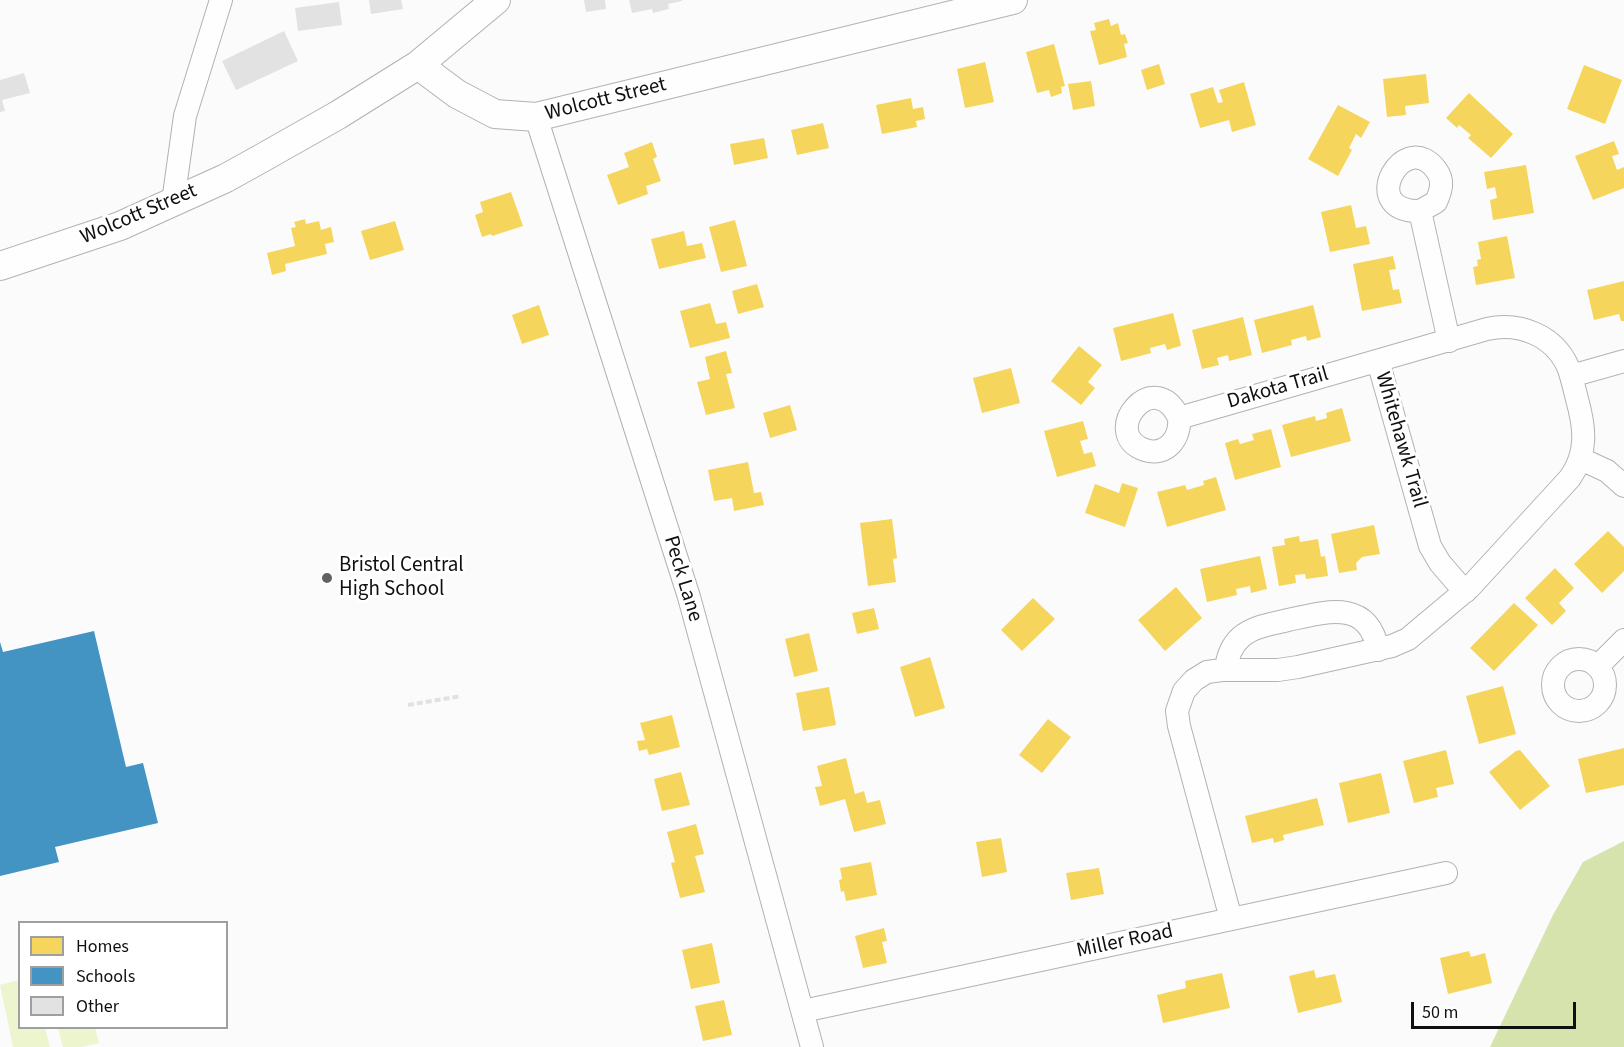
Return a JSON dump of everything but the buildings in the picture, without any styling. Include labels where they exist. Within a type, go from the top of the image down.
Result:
[{"type":"main road","points":[[418,65],[496,0]]},
{"type":"main road","name":"Wolcott Street","points":[[0,266],[120,226],[226,178],[338,115],[418,65],[457,94],[495,114],[536,117],[1013,0]]},
{"type":"street","points":[[173,202],[185,116],[221,0]]},
{"type":"street","name":"Peck Lane","points":[[536,117],[690,603],[812,1047]]},
{"type":"street","points":[[1420,211],[1449,340]]},
{"type":"street","name":"Whitehawk Trail","points":[[1231,919],[1178,719],[1181,697],[1189,685],[1207,672],[1278,670],[1378,650],[1408,639],[1465,592],[1570,478],[1584,450],[1584,429],[1567,366],[1555,348],[1539,335],[1519,328],[1498,327],[1378,361],[1430,546],[1440,563],[1465,592]]},
{"type":"street","name":"Dakota Trail","points":[[1179,418],[1378,361]]},
{"type":"street","points":[[1570,376],[1624,361]]},
{"type":"street","points":[[1581,459],[1607,471],[1624,486]]},
{"type":"street","points":[[1226,670],[1228,656],[1235,643],[1253,630],[1330,611],[1352,614],[1364,622],[1373,634],[1378,650]]},
{"type":"street","points":[[1598,666],[1624,640]]},
{"type":"street","name":"Miller Road","points":[[803,1011],[1446,873]]},
{"type":"path","points":[[408,705],[461,696]]},
{"type":"green space","points":[[1624,841],[1624,1047],[1490,1047],[1553,915],[1583,862]]},
{"type":"green space","points":[[18,980],[18,1029],[45,1029],[50,1047],[13,1047],[0,985]]},
{"type":"green space","points":[[58,1029],[95,1029],[99,1043],[81,1047],[63,1047]]},
{"type":"place","name":"Bristol Central High School","points":[[327,578]]}]
